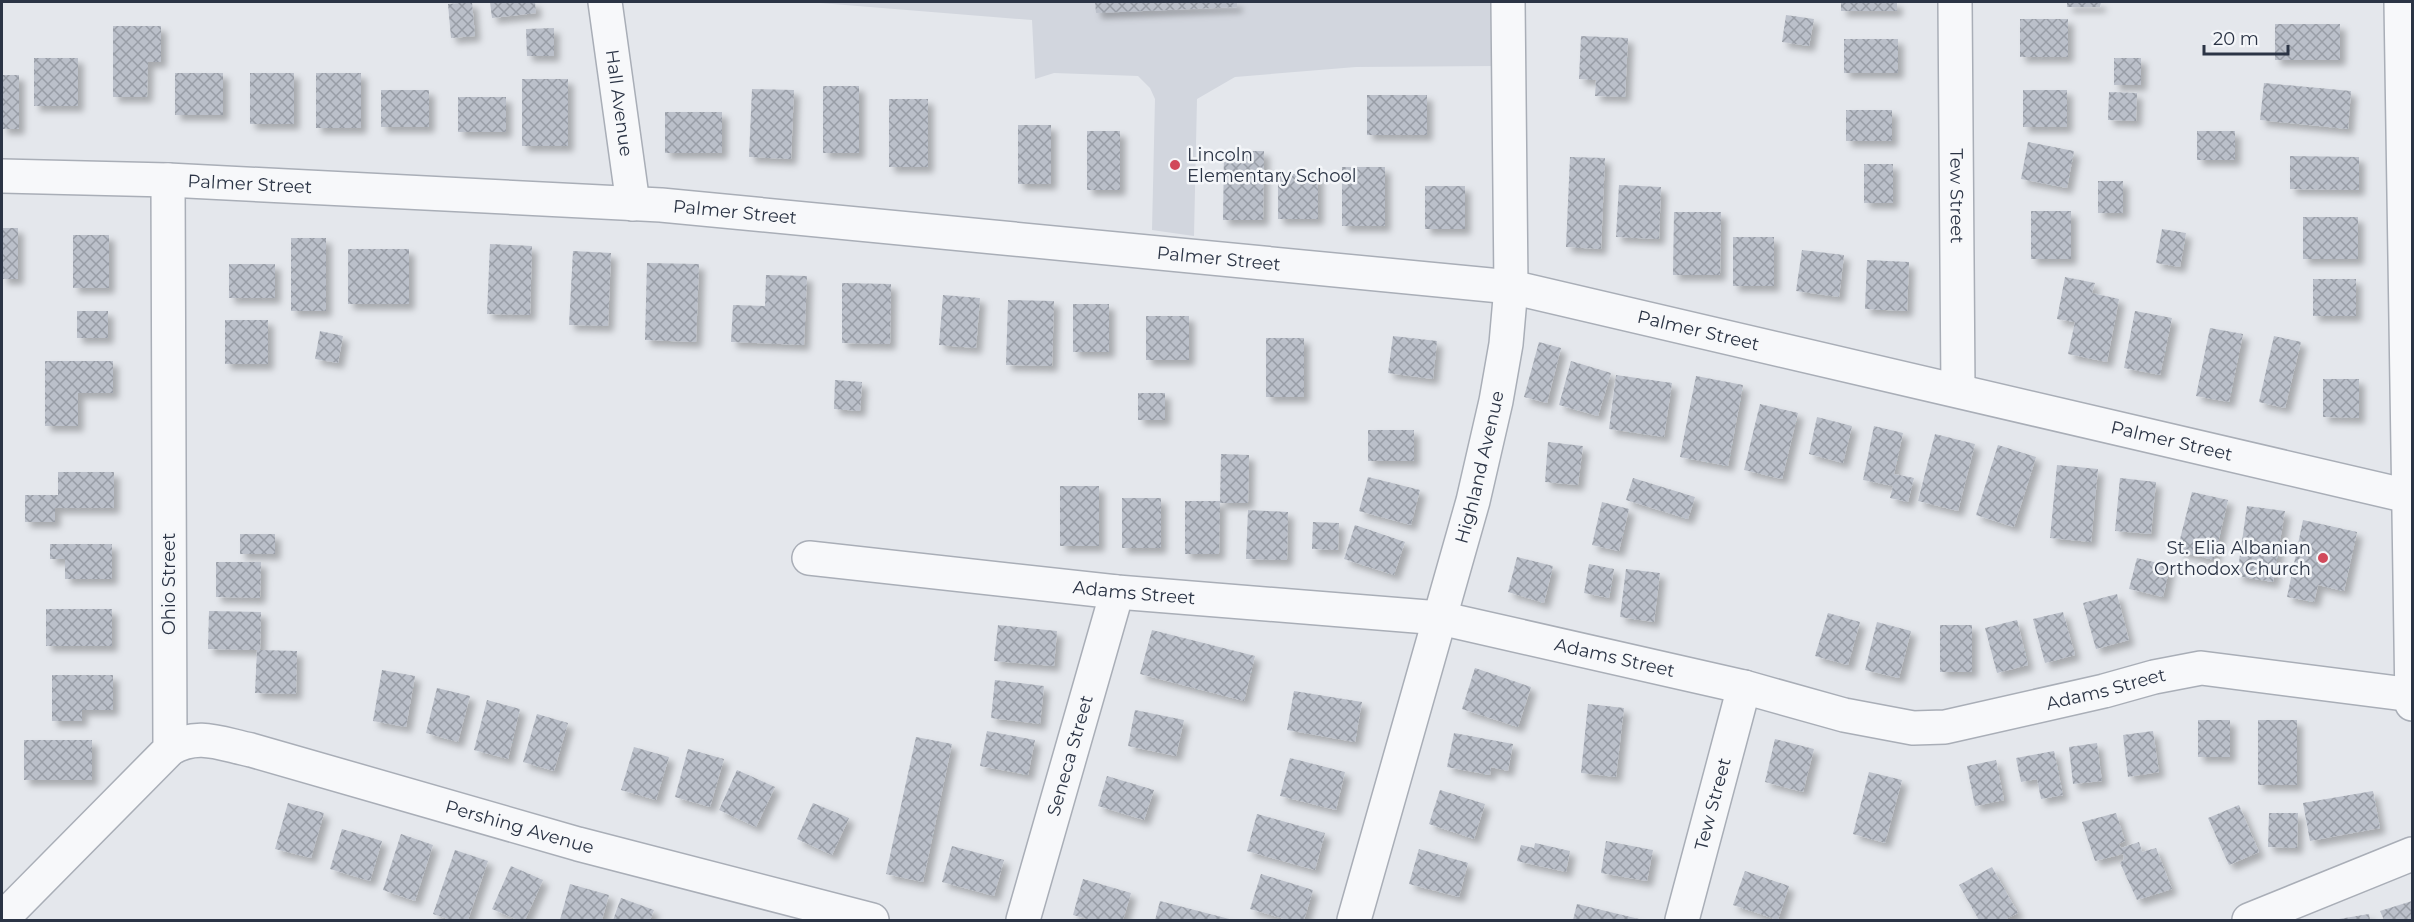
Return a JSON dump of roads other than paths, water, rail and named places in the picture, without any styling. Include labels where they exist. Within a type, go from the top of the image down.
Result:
[{"type":"street","name":"Hall Avenue","points":[[605,2],[633,204]]},
{"type":"street","name":"Highland Avenue","points":[[1354,921],[1484,458],[1506,344],[1511,287],[1508,2]]},
{"type":"street","name":"Tew Street","points":[[1955,2],[1958,390]]},
{"type":"street","points":[[2401,2],[2411,497],[2412,704]]},
{"type":"street","name":"Palmer Street","points":[[2,176],[168,180],[633,204],[1511,287],[2411,497]]},
{"type":"street","name":"Ohio Street","points":[[168,180],[170,748]]},
{"type":"street","name":"Adams Street","points":[[809,558],[1117,592],[1440,618],[1744,687],[1844,715],[1913,728],[1945,727],[2201,668],[2412,695]]},
{"type":"street","name":"Seneca Street","points":[[1023,921],[1117,592]]},
{"type":"street","name":"Tew Street","points":[[1682,921],[1744,687]]},
{"type":"street","name":"Pershing Avenue","points":[[170,748],[182,741],[197,739],[251,750],[578,844],[872,921]]},
{"type":"street","points":[[2,919],[170,748]]},
{"type":"street","points":[[2249,921],[2412,854]]},
{"type":"place","name":"Lincoln Elementary School","points":[[1175,165]]},
{"type":"place","name":"St. Elia Albanian Orthodox Church","points":[[2323,558]]}]
